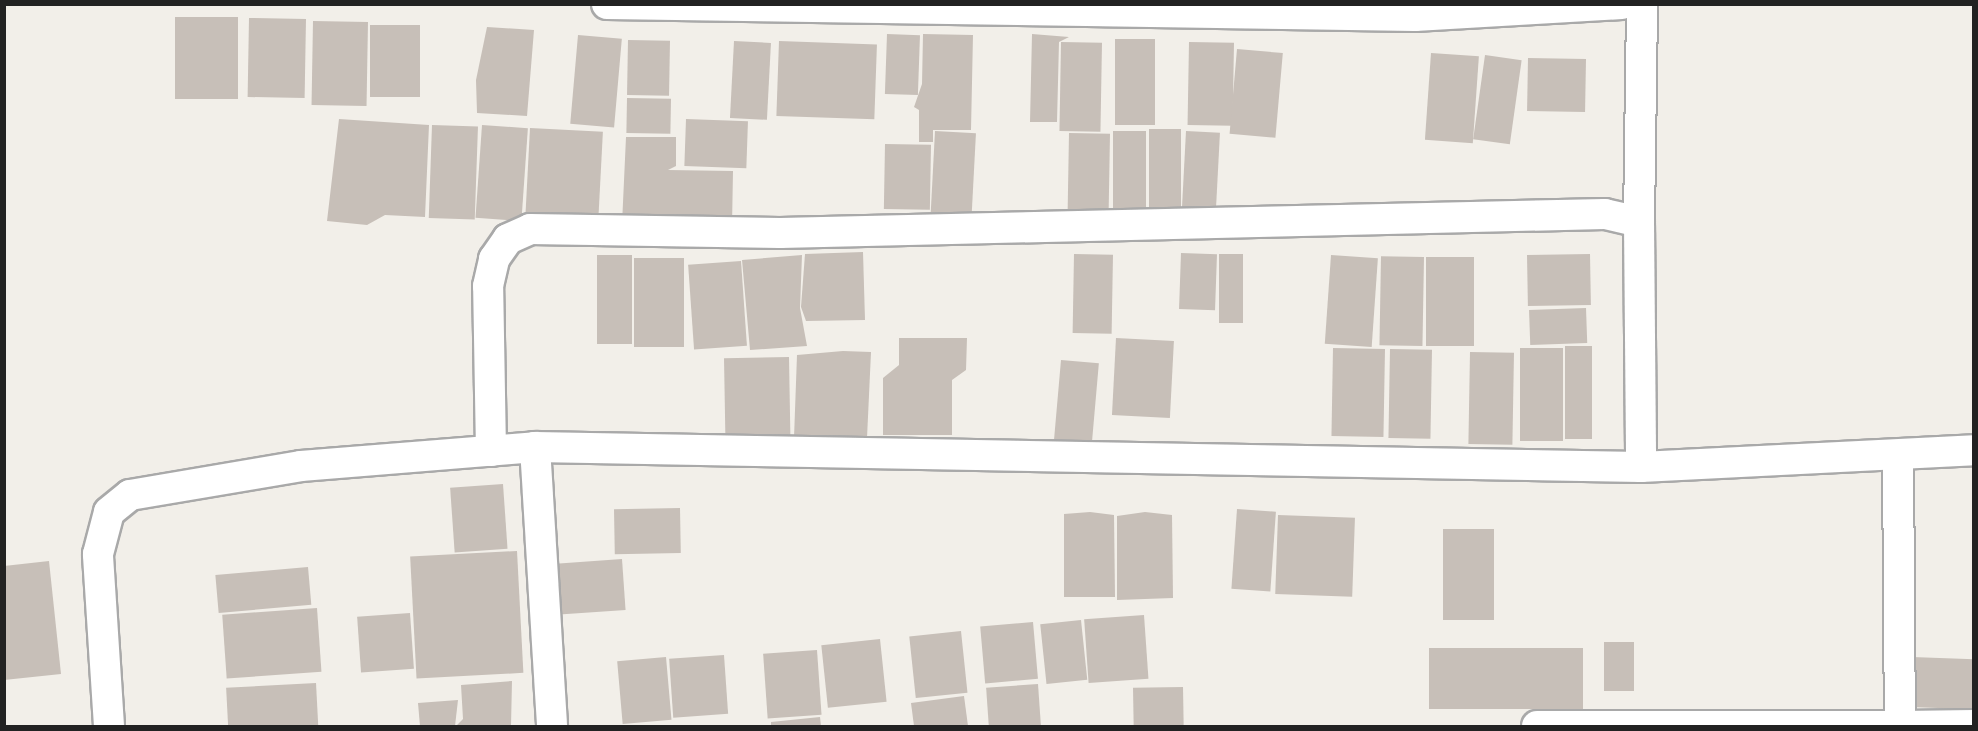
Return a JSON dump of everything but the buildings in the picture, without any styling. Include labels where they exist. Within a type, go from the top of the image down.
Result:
[{"type":"street","points":[[607,4],[1415,16],[1622,4]]},
{"type":"street","points":[[1641,467],[1639,222],[1642,4]]},
{"type":"street","points":[[491,451],[488,286],[494,259],[508,239],[530,229],[780,234],[1605,214],[1639,222]]},
{"type":"street","points":[[536,447],[552,726]]},
{"type":"street","points":[[109,726],[99,554],[109,512],[130,495],[301,466],[536,447],[1641,467],[1974,450]]},
{"type":"street","points":[[1898,454],[1901,726],[1974,725]]},
{"type":"street","points":[[1537,726],[1893,726]]}]
